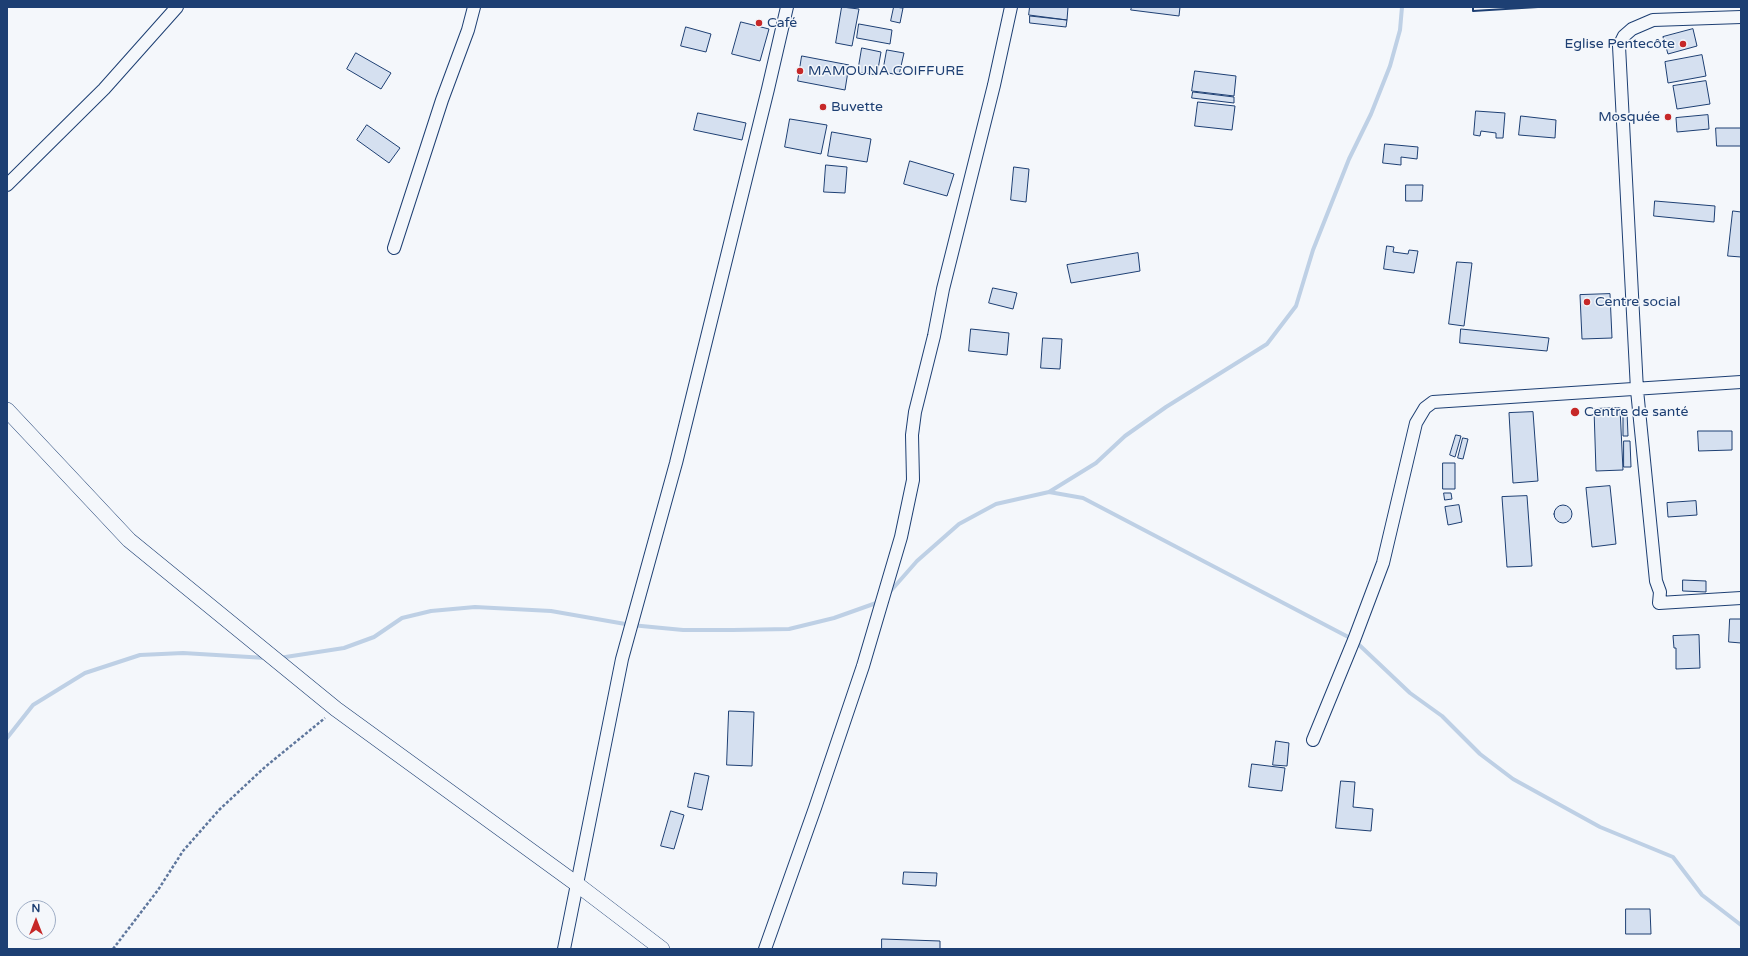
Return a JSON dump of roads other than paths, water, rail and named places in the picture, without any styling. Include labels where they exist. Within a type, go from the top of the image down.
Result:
[{"type":"street","points":[[7,185],[104,89],[177,7]]},
{"type":"street","points":[[394,248],[442,100],[468,30],[474,7]]},
{"type":"street","points":[[564,949],[622,659],[676,463],[787,7]]},
{"type":"street","points":[[765,949],[863,666],[901,537],[913,480],[912,435],[915,412],[934,336],[945,282],[994,85],[1011,7]]},
{"type":"street","points":[[1741,17],[1653,20],[1632,29],[1624,36],[1620,46],[1636,390],[1656,581],[1660,592],[1659,603],[1741,598]]},
{"type":"street","points":[[1313,740],[1354,640],[1383,563],[1416,423],[1425,408],[1433,402],[1741,382]]},
{"type":"street","points":[[7,410],[129,540],[336,709],[578,885],[662,949]]},
{"type":"waterway","points":[[1049,492],[1096,463],[1125,436],[1166,407],[1267,344],[1296,306],[1313,250],[1349,159],[1371,114],[1390,66],[1400,30],[1402,7]]},
{"type":"waterway","points":[[888,594],[917,561],[959,524],[996,504],[1049,492],[1083,498],[1354,640],[1410,693],[1442,716],[1480,754],[1513,779],[1600,827],[1673,857],[1702,895],[1741,925]]},
{"type":"waterway","points":[[279,658],[344,648],[374,637],[402,618],[431,611],[475,607],[551,611],[631,625],[683,630],[789,629],[834,618],[879,602]]},
{"type":"waterway","points":[[7,738],[33,705],[85,673],[140,655],[183,653],[266,658]]},
{"type":"place","name":"Café","points":[[759,23]]},
{"type":"place","name":"Eglise Pentecôte","points":[[1683,44]]},
{"type":"place","name":"MAMOUNA COIFFURE","points":[[800,71]]},
{"type":"place","name":"Buvette","points":[[823,107]]},
{"type":"place","name":"Mosquée","points":[[1668,117]]},
{"type":"place","name":"Centre social","points":[[1587,302]]},
{"type":"place","name":"Centre de santé","points":[[1575,412]]}]
